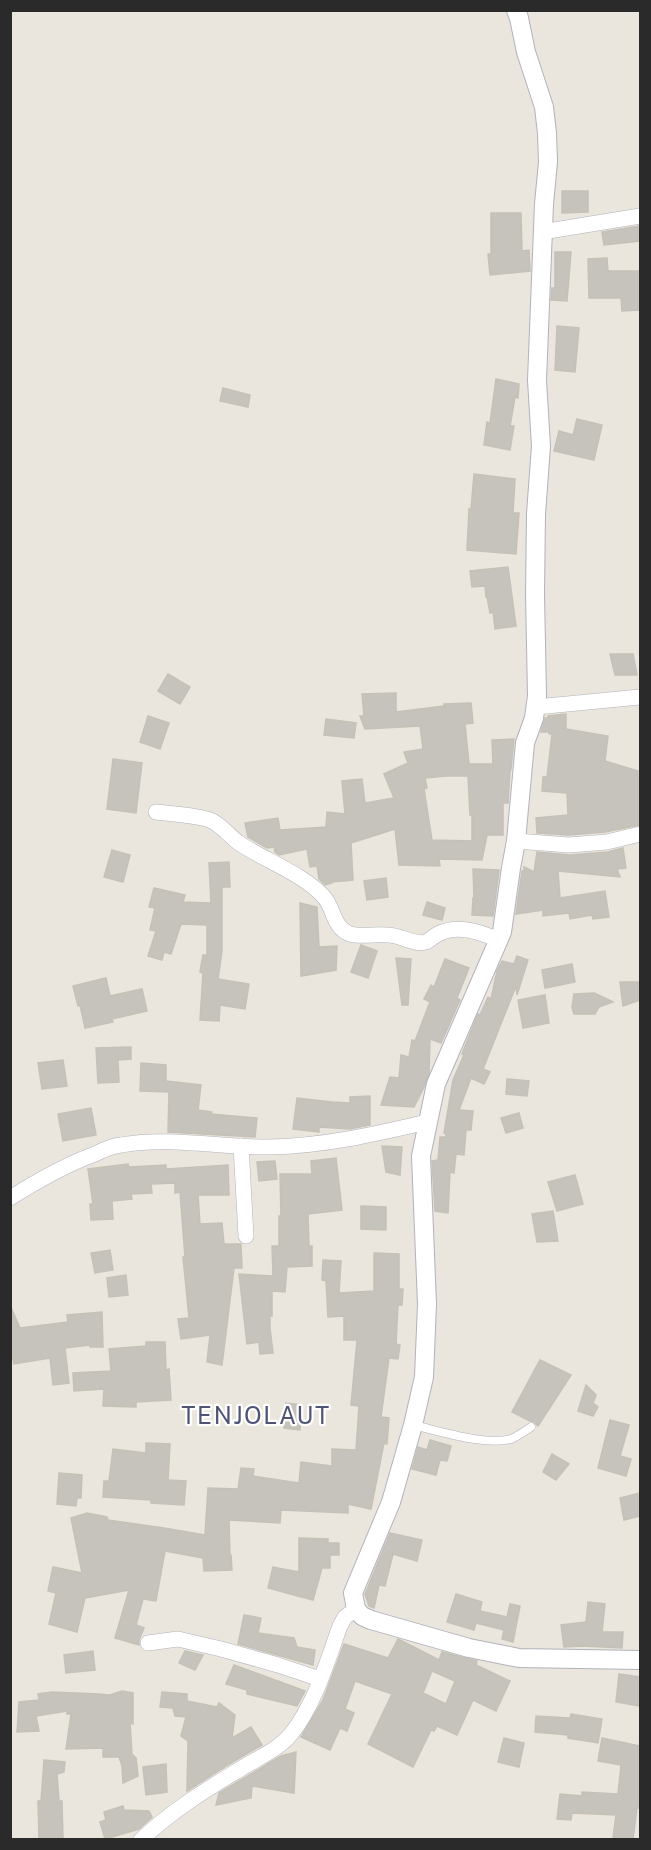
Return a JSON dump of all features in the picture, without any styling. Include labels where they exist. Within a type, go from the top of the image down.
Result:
[{"type":"street","points":[[516,10],[526,52],[544,107],[548,162],[542,231],[537,380],[541,446],[536,526],[536,707],[525,743],[516,841],[502,932],[436,1084],[421,1156],[427,1281],[424,1377],[413,1425],[390,1502],[353,1593],[356,1609],[362,1616],[469,1648],[519,1658],[640,1660]]},
{"type":"street","points":[[542,231],[640,216]]},
{"type":"street","points":[[536,707],[640,697]]},
{"type":"street","points":[[156,812],[204,819],[217,824],[245,847],[304,881],[325,898],[333,918],[347,933],[393,935],[426,942],[445,931],[476,930],[499,940]]},
{"type":"street","points":[[516,841],[568,845],[607,842],[640,834]]},
{"type":"street","points":[[10,1198],[85,1157],[119,1145],[152,1142],[198,1142],[241,1146],[323,1143],[427,1122]]},
{"type":"street","points":[[241,1146],[246,1236]]},
{"type":"street","points":[[141,1839],[171,1814],[290,1737],[320,1679],[340,1626],[345,1617],[356,1609]]},
{"type":"street","points":[[148,1643],[178,1639],[220,1648],[320,1679]]},
{"type":"lane","points":[[413,1425],[480,1440],[496,1441],[512,1438],[531,1427]]},
{"type":"building","points":[[562,191],[588,191],[588,212],[562,213]]},
{"type":"building","points":[[491,213],[521,213],[522,251],[529,250],[530,271],[490,275],[488,254],[491,254]]},
{"type":"building","points":[[639,226],[640,241],[604,245],[602,232]]},
{"type":"building","points":[[555,252],[571,252],[567,301],[551,300],[552,288],[555,288]]},
{"type":"building","points":[[607,258],[608,271],[640,271],[640,310],[622,311],[621,298],[589,298],[588,259]]},
{"type":"building","points":[[557,326],[579,328],[575,372],[555,370]]},
{"type":"building","points":[[496,379],[519,384],[518,398],[515,397],[510,426],[514,426],[510,450],[484,445],[487,422],[490,423]]},
{"type":"building","points":[[223,388],[250,395],[248,407],[220,401]]},
{"type":"building","points":[[577,419],[602,425],[594,460],[554,451],[559,431],[573,435]]},
{"type":"building","points":[[474,474],[515,479],[513,513],[519,513],[516,554],[467,550]]},
{"type":"building","points":[[508,567],[516,626],[495,629],[493,612],[490,613],[485,586],[472,587],[470,571]]},
{"type":"building","points":[[610,654],[633,654],[637,675],[615,675]]},
{"type":"building","points":[[168,674],[190,687],[180,704],[158,691]]},
{"type":"building","points":[[396,693],[396,712],[444,706],[444,704],[471,703],[473,723],[465,724],[469,764],[493,764],[492,740],[514,739],[508,803],[503,803],[503,835],[487,835],[482,860],[439,859],[440,866],[399,865],[395,829],[351,843],[353,880],[331,882],[325,885],[319,879],[317,866],[310,867],[307,849],[279,855],[275,852],[274,847],[267,848],[248,837],[245,823],[278,818],[280,830],[326,827],[327,812],[345,814],[342,781],[362,779],[365,803],[394,798],[384,774],[408,763],[404,752],[423,749],[420,726],[365,729],[360,716],[364,716],[362,694]],"holes":[[[468,776],[472,841],[432,840],[424,789],[427,788],[425,778]]]},
{"type":"building","points":[[566,714],[566,729],[608,736],[605,761],[638,771],[640,825],[605,832],[569,835],[537,833],[536,818],[568,815],[567,793],[542,791],[543,777],[547,777],[552,734],[541,732],[545,718]]},
{"type":"building","points":[[148,716],[169,723],[160,749],[140,742]]},
{"type":"building","points":[[326,719],[356,723],[354,738],[324,735]]},
{"type":"building","points":[[113,759],[142,763],[136,813],[107,809]]},
{"type":"building","points":[[623,848],[626,868],[617,869],[620,877],[558,871],[560,898],[605,891],[609,917],[593,919],[592,915],[570,919],[569,913],[543,916],[543,910],[516,914],[522,871],[524,867],[534,872],[537,852],[570,855],[608,852]]},
{"type":"building","points":[[112,850],[130,855],[123,882],[104,877]]},
{"type":"building","points":[[229,862],[230,887],[222,887],[222,951],[218,979],[249,984],[245,1009],[220,1005],[219,1021],[200,1020],[203,973],[200,972],[203,955],[207,955],[207,925],[181,924],[171,954],[164,952],[162,960],[148,956],[156,931],[150,930],[155,908],[149,907],[154,888],[185,895],[183,902],[211,903],[209,863]]},
{"type":"building","points":[[473,869],[499,870],[493,916],[472,915]]},
{"type":"building","points":[[386,878],[388,897],[367,900],[364,881]]},
{"type":"building","points":[[427,902],[445,908],[442,920],[423,915]]},
{"type":"building","points":[[300,903],[317,907],[319,947],[337,946],[336,970],[301,976]]},
{"type":"building","points":[[361,945],[377,951],[368,978],[351,972]]},
{"type":"building","points":[[517,956],[528,960],[517,995],[516,986],[483,1069],[490,1072],[484,1084],[471,1078],[459,1110],[473,1111],[471,1130],[466,1130],[464,1155],[456,1154],[454,1173],[450,1172],[448,1213],[435,1211],[432,1161],[438,1160],[440,1137],[446,1137],[444,1133],[453,1080],[478,1014],[480,1015],[488,997],[491,999],[497,971],[502,961],[514,964]]},
{"type":"building","points":[[396,958],[411,959],[408,1005],[402,1005]]},
{"type":"building","points":[[445,959],[469,968],[457,998],[460,1000],[441,1043],[430,1039],[429,1073],[424,1087],[414,1107],[381,1105],[390,1077],[399,1078],[401,1055],[409,1057],[412,1040],[415,1041],[430,1002],[424,999],[431,985],[434,987]]},
{"type":"building","points":[[572,964],[575,982],[545,988],[542,970]]},
{"type":"building","points":[[106,978],[110,996],[142,989],[147,1011],[85,1028],[73,986]]},
{"type":"building","points":[[620,982],[640,982],[640,1000],[623,1006]]},
{"type":"building","points":[[594,993],[613,1002],[599,1007],[595,1014],[574,1014],[572,1008],[574,994]]},
{"type":"building","points":[[545,995],[549,1023],[523,1028],[518,1000]]},
{"type":"building","points":[[131,1047],[131,1059],[118,1060],[119,1082],[98,1083],[96,1048]]},
{"type":"building","points":[[63,1060],[67,1086],[42,1089],[38,1063]]},
{"type":"building","points":[[141,1063],[166,1065],[166,1081],[201,1085],[198,1110],[212,1112],[211,1114],[257,1118],[255,1137],[168,1132],[169,1092],[140,1091]]},
{"type":"building","points":[[507,1079],[529,1081],[527,1096],[506,1094]]},
{"type":"building","points":[[370,1096],[370,1125],[350,1129],[319,1127],[319,1132],[293,1129],[297,1098],[350,1103],[350,1097]]},
{"type":"building","points":[[91,1108],[96,1135],[63,1141],[58,1114]]},
{"type":"building","points":[[519,1113],[523,1128],[506,1133],[501,1118]]},
{"type":"building","points":[[382,1146],[402,1147],[400,1175],[386,1172]]},
{"type":"building","points":[[336,1158],[342,1210],[308,1214],[312,1266],[287,1267],[285,1292],[272,1291],[270,1328],[273,1353],[260,1354],[259,1342],[247,1344],[239,1274],[273,1276],[272,1246],[279,1246],[280,1174],[312,1174],[311,1161]]},
{"type":"building","points":[[275,1161],[277,1179],[259,1181],[257,1162]]},
{"type":"building","points":[[128,1164],[129,1167],[166,1165],[166,1169],[228,1165],[229,1195],[198,1195],[200,1224],[222,1223],[224,1244],[241,1244],[242,1268],[234,1268],[222,1365],[207,1362],[210,1335],[181,1339],[178,1319],[189,1318],[180,1192],[175,1193],[175,1183],[151,1184],[152,1193],[131,1194],[132,1199],[112,1201],[113,1219],[91,1220],[90,1204],[93,1204],[88,1169]]},
{"type":"building","points":[[575,1175],[583,1204],[557,1211],[548,1182]]},
{"type":"building","points":[[361,1206],[386,1207],[386,1230],[361,1229]]},
{"type":"building","points":[[553,1211],[558,1241],[537,1242],[532,1214]]},
{"type":"building","points":[[110,1250],[113,1270],[95,1273],[91,1253]]},
{"type":"building","points":[[374,1253],[399,1254],[399,1289],[403,1289],[402,1305],[398,1305],[396,1344],[400,1345],[398,1359],[389,1358],[381,1417],[389,1418],[387,1444],[384,1443],[371,1509],[348,1504],[348,1513],[281,1510],[280,1523],[229,1520],[232,1570],[204,1571],[203,1558],[165,1551],[156,1601],[143,1599],[136,1625],[144,1628],[139,1645],[115,1638],[129,1590],[85,1598],[77,1632],[49,1624],[56,1593],[48,1591],[53,1567],[82,1573],[71,1518],[87,1513],[107,1517],[108,1520],[205,1535],[208,1488],[238,1489],[241,1468],[254,1469],[253,1476],[299,1483],[301,1462],[332,1466],[332,1449],[356,1450],[359,1406],[351,1405],[357,1340],[344,1340],[344,1316],[328,1317],[326,1281],[322,1280],[323,1260],[341,1261],[339,1293],[374,1291]]},
{"type":"building","points":[[126,1275],[128,1295],[109,1297],[107,1278]]},
{"type":"building","points":[[10,1305],[20,1328],[68,1322],[67,1315],[102,1312],[103,1347],[90,1347],[90,1345],[65,1348],[69,1383],[53,1385],[50,1358],[14,1364],[10,1345]]},
{"type":"building","points":[[146,1342],[165,1342],[166,1370],[169,1369],[171,1400],[136,1402],[136,1407],[103,1406],[104,1389],[74,1391],[73,1373],[111,1371],[109,1349],[146,1346]]},
{"type":"building","points":[[540,1360],[571,1375],[538,1426],[512,1412]]},
{"type":"building","points":[[586,1385],[596,1395],[593,1403],[598,1407],[593,1416],[578,1411]]},
{"type":"building","points":[[286,1403],[302,1405],[300,1430],[284,1428]]},
{"type":"building","points":[[610,1420],[629,1425],[620,1456],[631,1459],[626,1476],[598,1468]]},
{"type":"building","points":[[430,1440],[451,1446],[447,1461],[440,1460],[436,1475],[412,1469],[418,1447],[427,1450]]},
{"type":"building","points":[[146,1443],[170,1444],[168,1480],[186,1481],[184,1505],[103,1497],[104,1481],[109,1481],[113,1449],[146,1453]]},
{"type":"building","points":[[552,1454],[569,1464],[556,1480],[543,1472]]},
{"type":"building","points":[[59,1473],[82,1475],[81,1498],[77,1498],[76,1506],[57,1504]]},
{"type":"building","points":[[640,1493],[640,1516],[624,1520],[620,1498]]},
{"type":"building","points":[[390,1533],[422,1540],[417,1561],[393,1554],[385,1586],[379,1585],[374,1608],[369,1606],[365,1594]]},
{"type":"building","points":[[299,1538],[328,1539],[328,1543],[339,1543],[339,1555],[330,1555],[330,1568],[322,1568],[313,1600],[268,1588],[273,1567],[299,1572]]},
{"type":"building","points":[[456,1594],[482,1602],[480,1611],[507,1617],[510,1604],[520,1606],[513,1642],[502,1639],[504,1630],[476,1623],[474,1630],[447,1622]]},
{"type":"building","points":[[588,1602],[605,1604],[602,1632],[623,1632],[622,1648],[564,1647],[561,1625],[586,1622]]},
{"type":"building","points":[[244,1615],[261,1618],[258,1633],[294,1638],[297,1647],[315,1650],[313,1665],[238,1644]]},
{"type":"building","points":[[398,1639],[439,1660],[442,1652],[477,1661],[476,1665],[510,1681],[496,1711],[473,1700],[457,1735],[437,1726],[434,1731],[431,1730],[413,1767],[368,1744],[392,1694],[355,1681],[345,1709],[354,1713],[347,1731],[340,1728],[330,1750],[301,1737],[323,1700],[344,1644],[388,1658]],"holes":[[[432,1671],[455,1681],[446,1704],[423,1693]]]},
{"type":"building","points":[[93,1651],[95,1670],[66,1673],[64,1655]]},
{"type":"building","points":[[185,1651],[203,1655],[195,1670],[179,1663]]},
{"type":"building","points":[[234,1665],[305,1691],[297,1706],[247,1694],[247,1690],[226,1684]]},
{"type":"building","points":[[619,1674],[640,1677],[640,1706],[616,1702]]},
{"type":"building","points":[[122,1691],[133,1693],[133,1724],[130,1723],[132,1754],[136,1758],[138,1776],[123,1783],[119,1757],[103,1757],[103,1748],[66,1749],[71,1714],[67,1714],[67,1711],[36,1716],[39,1731],[17,1732],[19,1702],[39,1700],[38,1694],[52,1692],[98,1694],[98,1697],[99,1694],[110,1695]]},
{"type":"building","points":[[162,1692],[187,1694],[187,1701],[217,1707],[219,1703],[235,1715],[232,1738],[251,1727],[262,1745],[187,1791],[188,1741],[181,1736],[186,1717],[175,1716],[173,1708],[160,1707]]},
{"type":"building","points":[[571,1714],[602,1719],[598,1743],[568,1738],[568,1735],[535,1732],[536,1716],[570,1718]]},
{"type":"building","points":[[504,1738],[524,1743],[519,1767],[498,1762]]},
{"type":"building","points":[[602,1738],[640,1746],[640,1808],[637,1808],[633,1839],[613,1838],[616,1815],[572,1813],[571,1820],[557,1819],[560,1794],[582,1796],[582,1792],[618,1794],[621,1765],[598,1761]]},
{"type":"building","points":[[296,1752],[294,1793],[252,1786],[251,1798],[216,1805],[219,1793],[281,1756]]},
{"type":"building","points":[[44,1760],[65,1762],[64,1772],[57,1774],[59,1801],[62,1801],[63,1839],[39,1839],[38,1801],[41,1801]]},
{"type":"building","points":[[166,1764],[167,1792],[146,1795],[143,1767]]},
{"type":"building","points":[[123,1806],[124,1810],[149,1811],[152,1817],[139,1829],[105,1839],[100,1822],[106,1820],[104,1812]]},
{"type":"district","name":"TENJOLAUT","points":[[256,1415]]}]
